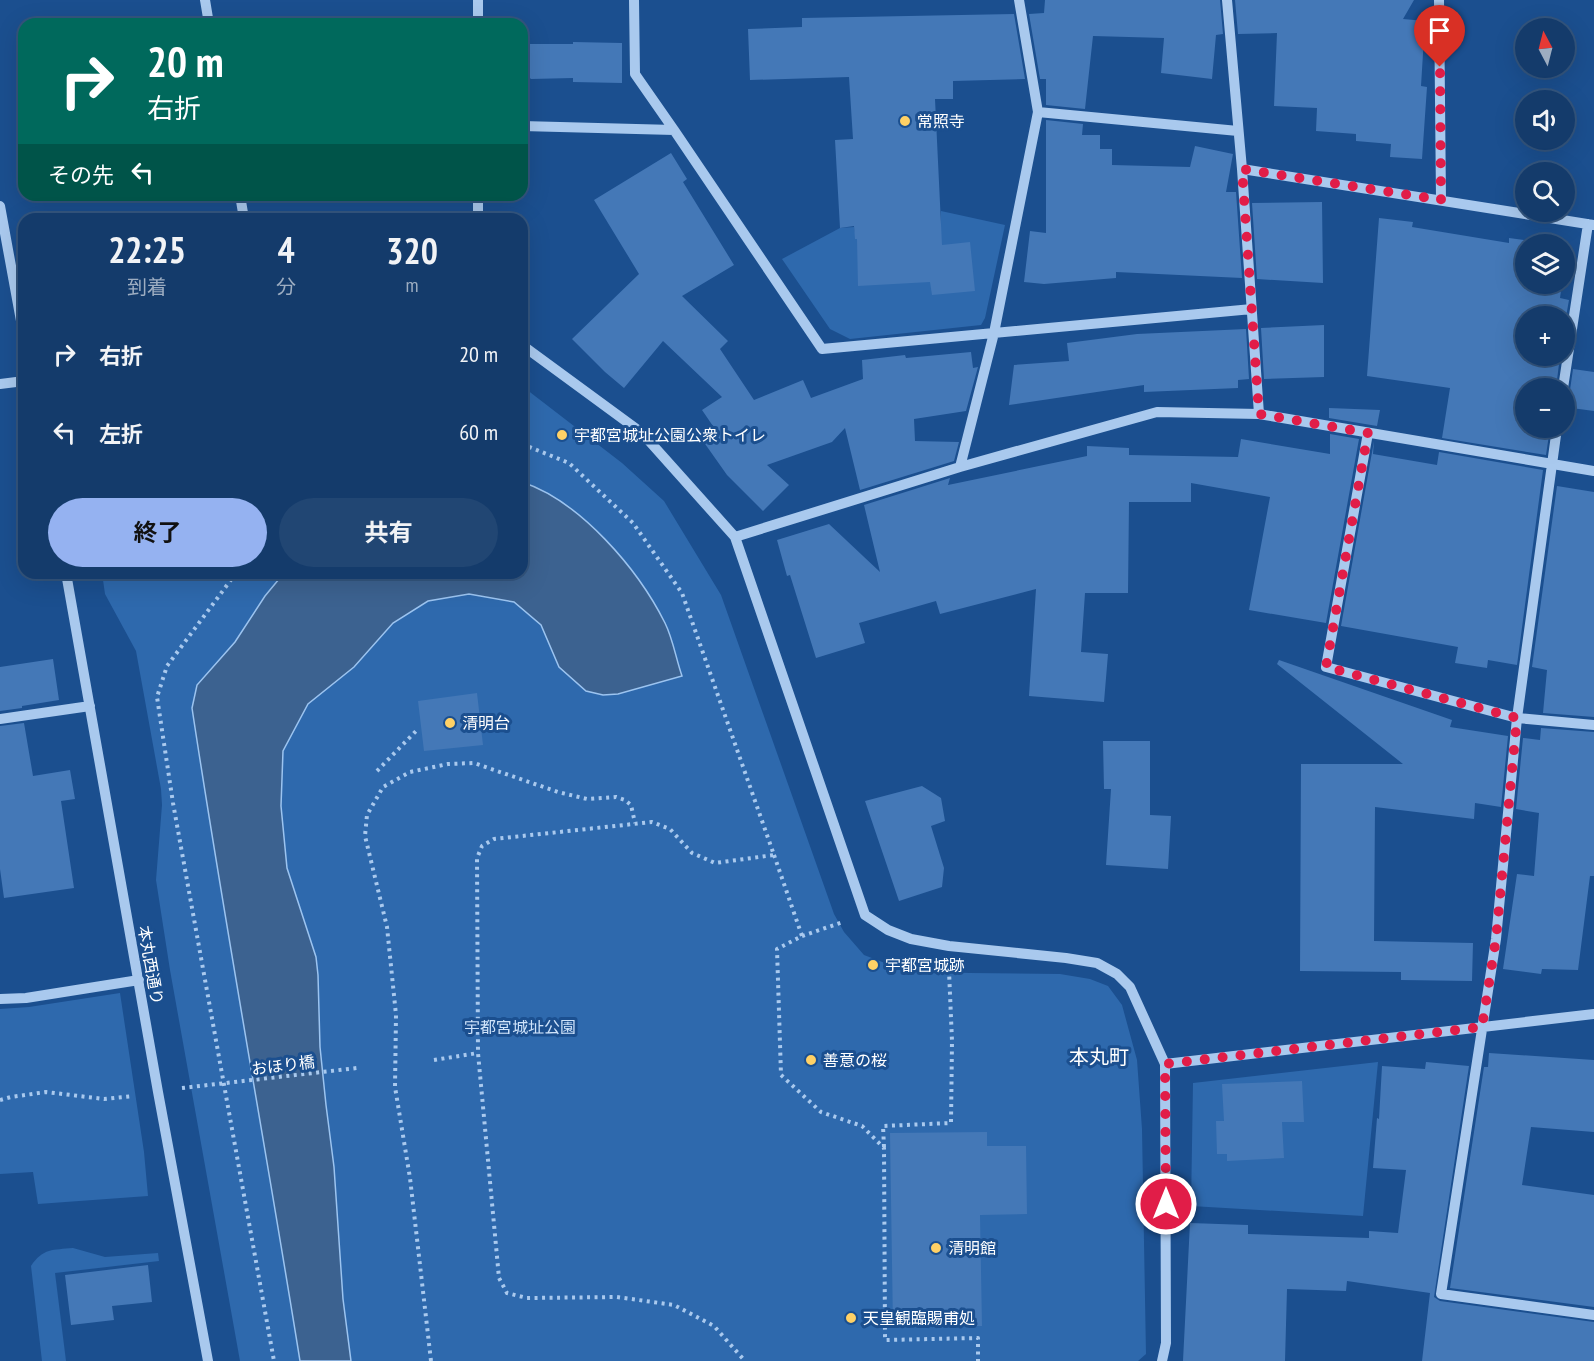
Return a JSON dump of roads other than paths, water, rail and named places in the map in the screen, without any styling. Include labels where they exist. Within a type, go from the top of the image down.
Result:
[{"type":"street","points":[[205,0],[208,18]]},
{"type":"street","points":[[478,0],[478,18]]},
{"type":"street","points":[[634,0],[635,74],[822,349],[1252,309]]},
{"type":"street","points":[[960,467],[994,333],[1038,112],[1018,0]]},
{"type":"street","points":[[1227,0],[1242,169],[1259,414]]},
{"type":"street","points":[[1439,0],[1441,200]]},
{"type":"street","points":[[1038,112],[1238,131]]},
{"type":"street","points":[[528,126],[674,130]]},
{"type":"street","points":[[1242,169],[1591,225],[1565,378]]},
{"type":"street","points":[[0,206],[18,304]]},
{"type":"street","points":[[528,349],[642,433],[735,537],[865,915],[888,930],[911,939],[949,946],[1097,963],[1117,974],[1130,987],[1165,1064],[1166,1343],[1162,1361]]},
{"type":"street","points":[[0,384],[18,382]]},
{"type":"street","points":[[735,537],[960,467],[1157,412],[1259,414],[1594,471]]},
{"type":"street","points":[[1368,433],[1326,667],[1517,718],[1594,725]]},
{"type":"street","points":[[1555,438],[1517,718],[1496,939],[1441,1294],[1594,1315]]},
{"type":"street","name":"本丸西通り","points":[[67,579],[208,1361]]},
{"type":"street","points":[[0,719],[90,706]]},
{"type":"street","points":[[0,999],[26,998],[139,980]]},
{"type":"street","points":[[1165,1064],[1594,1014]]},
{"type":"place","name":"常照寺","points":[[905,121]]},
{"type":"place","name":"宇都宮城址公園公衆トイレ","points":[[562,435]]},
{"type":"place","name":"清明台","points":[[450,723]]},
{"type":"place","name":"宇都宮城跡","points":[[873,965]]},
{"type":"place","name":"善意の桜","points":[[811,1060]]},
{"type":"place","name":"清明館","points":[[936,1248]]},
{"type":"place","name":"天皇観臨賜甫処","points":[[851,1318]]},
{"type":"district","name":"本丸町","points":[[1099,1057]]},
{"type":"park label","name":"宇都宮城址公園","points":[[520,1027]]}]
